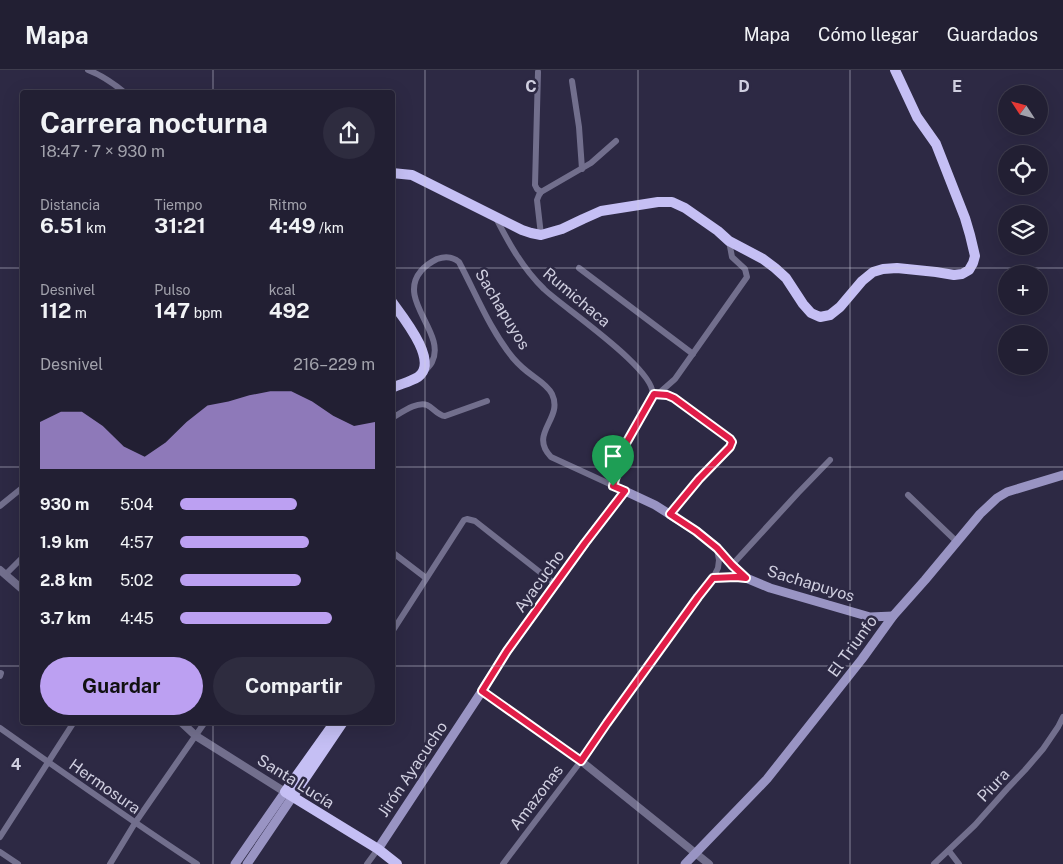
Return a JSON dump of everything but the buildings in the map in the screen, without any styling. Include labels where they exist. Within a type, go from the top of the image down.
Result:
[{"type":"highway","points":[[395,173],[412,174],[531,233],[541,235],[562,229],[602,211],[658,202],[672,202],[684,208],[729,241],[775,268],[786,278],[811,313],[820,317],[830,315],[840,307],[862,281],[874,272],[897,268],[954,275],[962,274],[969,270],[975,256],[965,218],[936,144],[917,117],[895,70]]},
{"type":"highway","points":[[395,306],[414,333],[423,352],[424,363],[419,376],[395,387]]},
{"type":"highway","points":[[289,794],[332,725]]},
{"type":"highway","points":[[289,794],[341,725]]},
{"type":"highway","name":"Santa Lucía","points":[[289,794],[378,849],[397,864]]},
{"type":"main road","name":"El Triunfo","points":[[685,864],[767,779],[858,665],[893,616],[980,514],[997,498],[1007,492],[1063,475]]},
{"type":"main road","name":"Sachapuyos","points":[[625,491],[655,505],[696,531],[717,548],[746,578],[770,588],[870,617],[893,616]]},
{"type":"main road","name":"Ayacucho","points":[[482,691],[507,651],[625,491]]},
{"type":"main road","name":"Jirón Ayacucho","points":[[378,849],[482,691]]},
{"type":"main road","points":[[236,864],[289,794]]},
{"type":"main road","points":[[247,864],[289,794]]},
{"type":"street","points":[[88,70],[96,73],[121,90]]},
{"type":"street","points":[[538,72],[535,185],[541,192]]},
{"type":"street","points":[[572,81],[582,169]]},
{"type":"street","points":[[541,235],[538,200],[541,192],[591,164],[616,141]]},
{"type":"street","name":"Rumichaca","points":[[494,215],[530,274],[544,290],[628,357],[655,393]]},
{"type":"street","points":[[613,486],[625,445],[655,393],[675,379],[748,277],[745,269],[732,257],[729,241]]},
{"type":"street","name":"Sachapuyos","points":[[419,376],[432,362],[434,341],[414,297],[414,286],[417,275],[425,267],[438,259],[450,257],[459,262],[492,325],[514,359],[524,370],[545,385],[552,393],[555,403],[554,411],[543,438],[545,451],[551,457],[625,491]]},
{"type":"street","points":[[579,268],[694,354]]},
{"type":"street","points":[[655,393],[674,398],[732,442],[730,447],[699,479],[670,514]]},
{"type":"street","points":[[395,416],[419,404],[428,405],[440,415],[445,416],[487,401]]},
{"type":"street","points":[[732,565],[830,460]]},
{"type":"street","points":[[0,506],[20,490]]},
{"type":"street","points":[[908,495],[956,541]]},
{"type":"street","points":[[395,622],[464,520],[467,519],[475,521],[555,584]]},
{"type":"street","name":"Amazonas","points":[[503,864],[581,761],[713,578],[718,568],[717,548]]},
{"type":"street","points":[[395,554],[426,578]]},
{"type":"street","points":[[20,559],[3,572],[20,587]]},
{"type":"street","points":[[713,578],[746,578]]},
{"type":"street","points":[[482,691],[581,761],[709,864]]},
{"type":"street","name":"Piura","points":[[934,864],[975,825],[1025,770],[1048,742],[1063,717]]},
{"type":"street","points":[[0,837],[72,725]]},
{"type":"street","name":"Santa Lucía","points":[[184,725],[196,736],[289,794]]},
{"type":"street","points":[[110,864],[135,823],[203,725]]},
{"type":"street","name":"Hermosura","points":[[1,731],[197,864]]},
{"type":"street","name":"Jirón Ayacucho","points":[[367,864],[378,849]]},
{"type":"street","points":[[949,851],[959,864]]},
{"type":"street","points":[[0,852],[18,864]]},
{"type":"route","points":[[654,394],[667,395],[674,398],[732,442],[730,447],[699,479],[670,514],[717,548],[746,578],[713,578],[581,761],[482,691],[507,651],[625,491],[613,486],[625,445],[654,394]]}]
